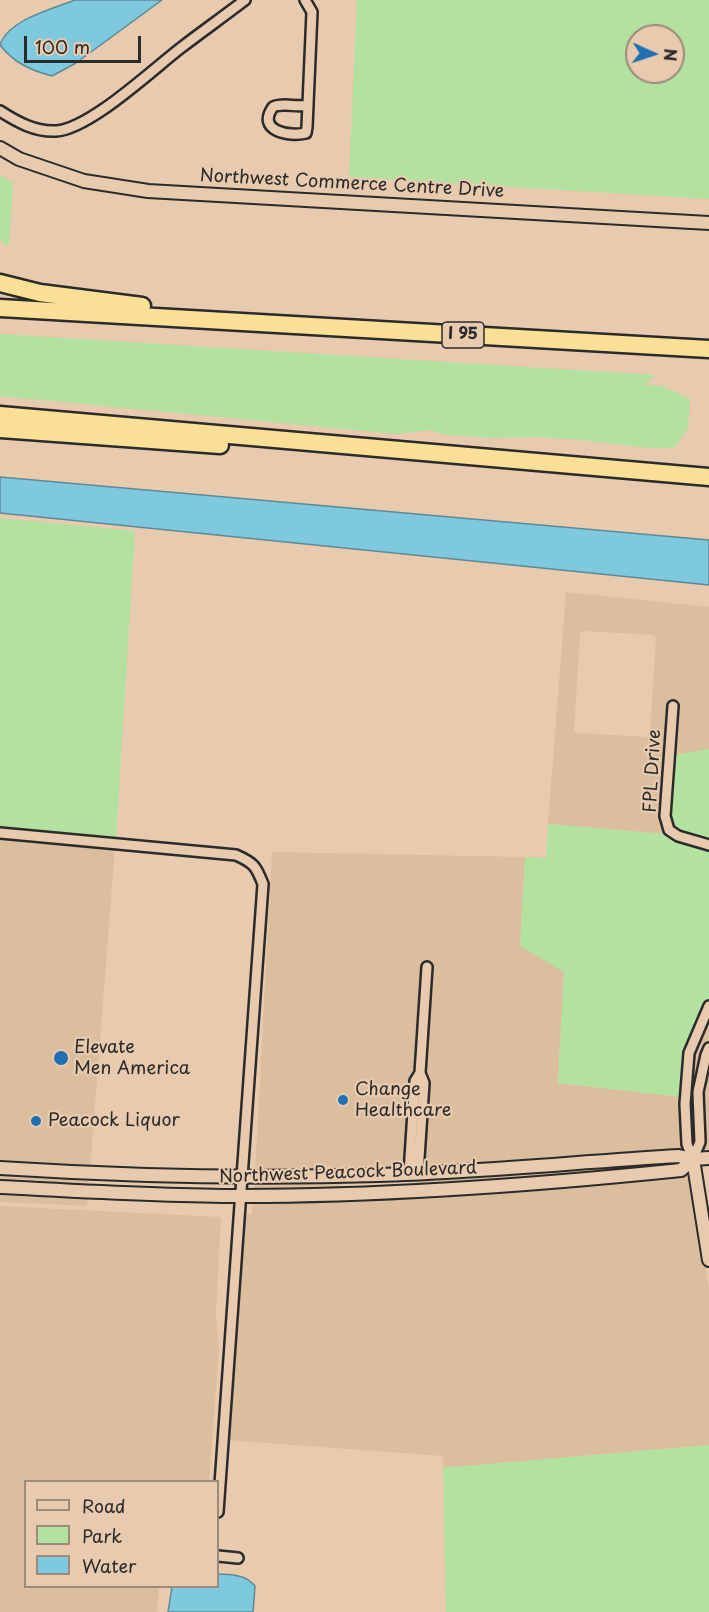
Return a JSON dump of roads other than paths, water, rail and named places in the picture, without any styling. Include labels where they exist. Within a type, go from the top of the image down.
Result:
[{"type":"highway","points":[[0,283],[40,293],[159,308],[216,321]]},
{"type":"highway","name":"I 95","points":[[0,308],[709,349]]},
{"type":"highway","points":[[0,415],[709,477]]},
{"type":"highway","points":[[0,429],[217,446],[278,439]]},
{"type":"street","points":[[0,111],[32,128],[56,131],[72,127],[100,111],[245,0]]},
{"type":"street","points":[[305,0],[312,12],[308,105],[306,133],[286,134],[272,128],[268,115],[276,105],[299,107],[308,105]]},
{"type":"street","name":"Northwest Commerce Centre Drive","points":[[0,148],[20,159],[84,181],[148,191],[709,223]]},
{"type":"street","name":"FPL Drive","points":[[673,706],[665,816],[669,830],[678,836],[709,845]]},
{"type":"street","points":[[0,833],[217,852],[245,859],[258,871],[262,884],[262,898],[219,1498]]},
{"type":"street","points":[[329,1194],[344,1188],[403,1186],[411,1182],[424,1083],[420,1073],[427,967]]},
{"type":"street","points":[[709,1006],[689,1053],[685,1104],[687,1144],[693,1159],[709,1260]]},
{"type":"street","points":[[693,1159],[700,1142],[698,1092],[709,1048]]},
{"type":"street","name":"Northwest Peacock Boulevard","points":[[0,1168],[107,1175],[242,1177],[413,1173],[676,1156],[693,1159],[709,1158]]},
{"type":"street","name":"Northwest Peacock Boulevard","points":[[0,1187],[107,1193],[240,1196],[411,1192],[563,1182],[681,1170],[693,1159]]},
{"type":"street","points":[[219,1556],[238,1558]]},
{"type":"water","points":[[75,0],[162,0],[76,63],[52,76],[23,65],[11,57],[0,45],[5,36],[21,22]]},
{"type":"water","points":[[0,477],[709,540],[709,585],[0,513]]},
{"type":"water","points":[[219,1574],[243,1577],[255,1586],[253,1612],[168,1612],[172,1588],[219,1588]]},
{"type":"place","name":"Elevate Men America","points":[[61,1058]]},
{"type":"place","name":"Change Healthcare","points":[[343,1100]]},
{"type":"place","name":"Peacock Liquor","points":[[36,1121]]}]
